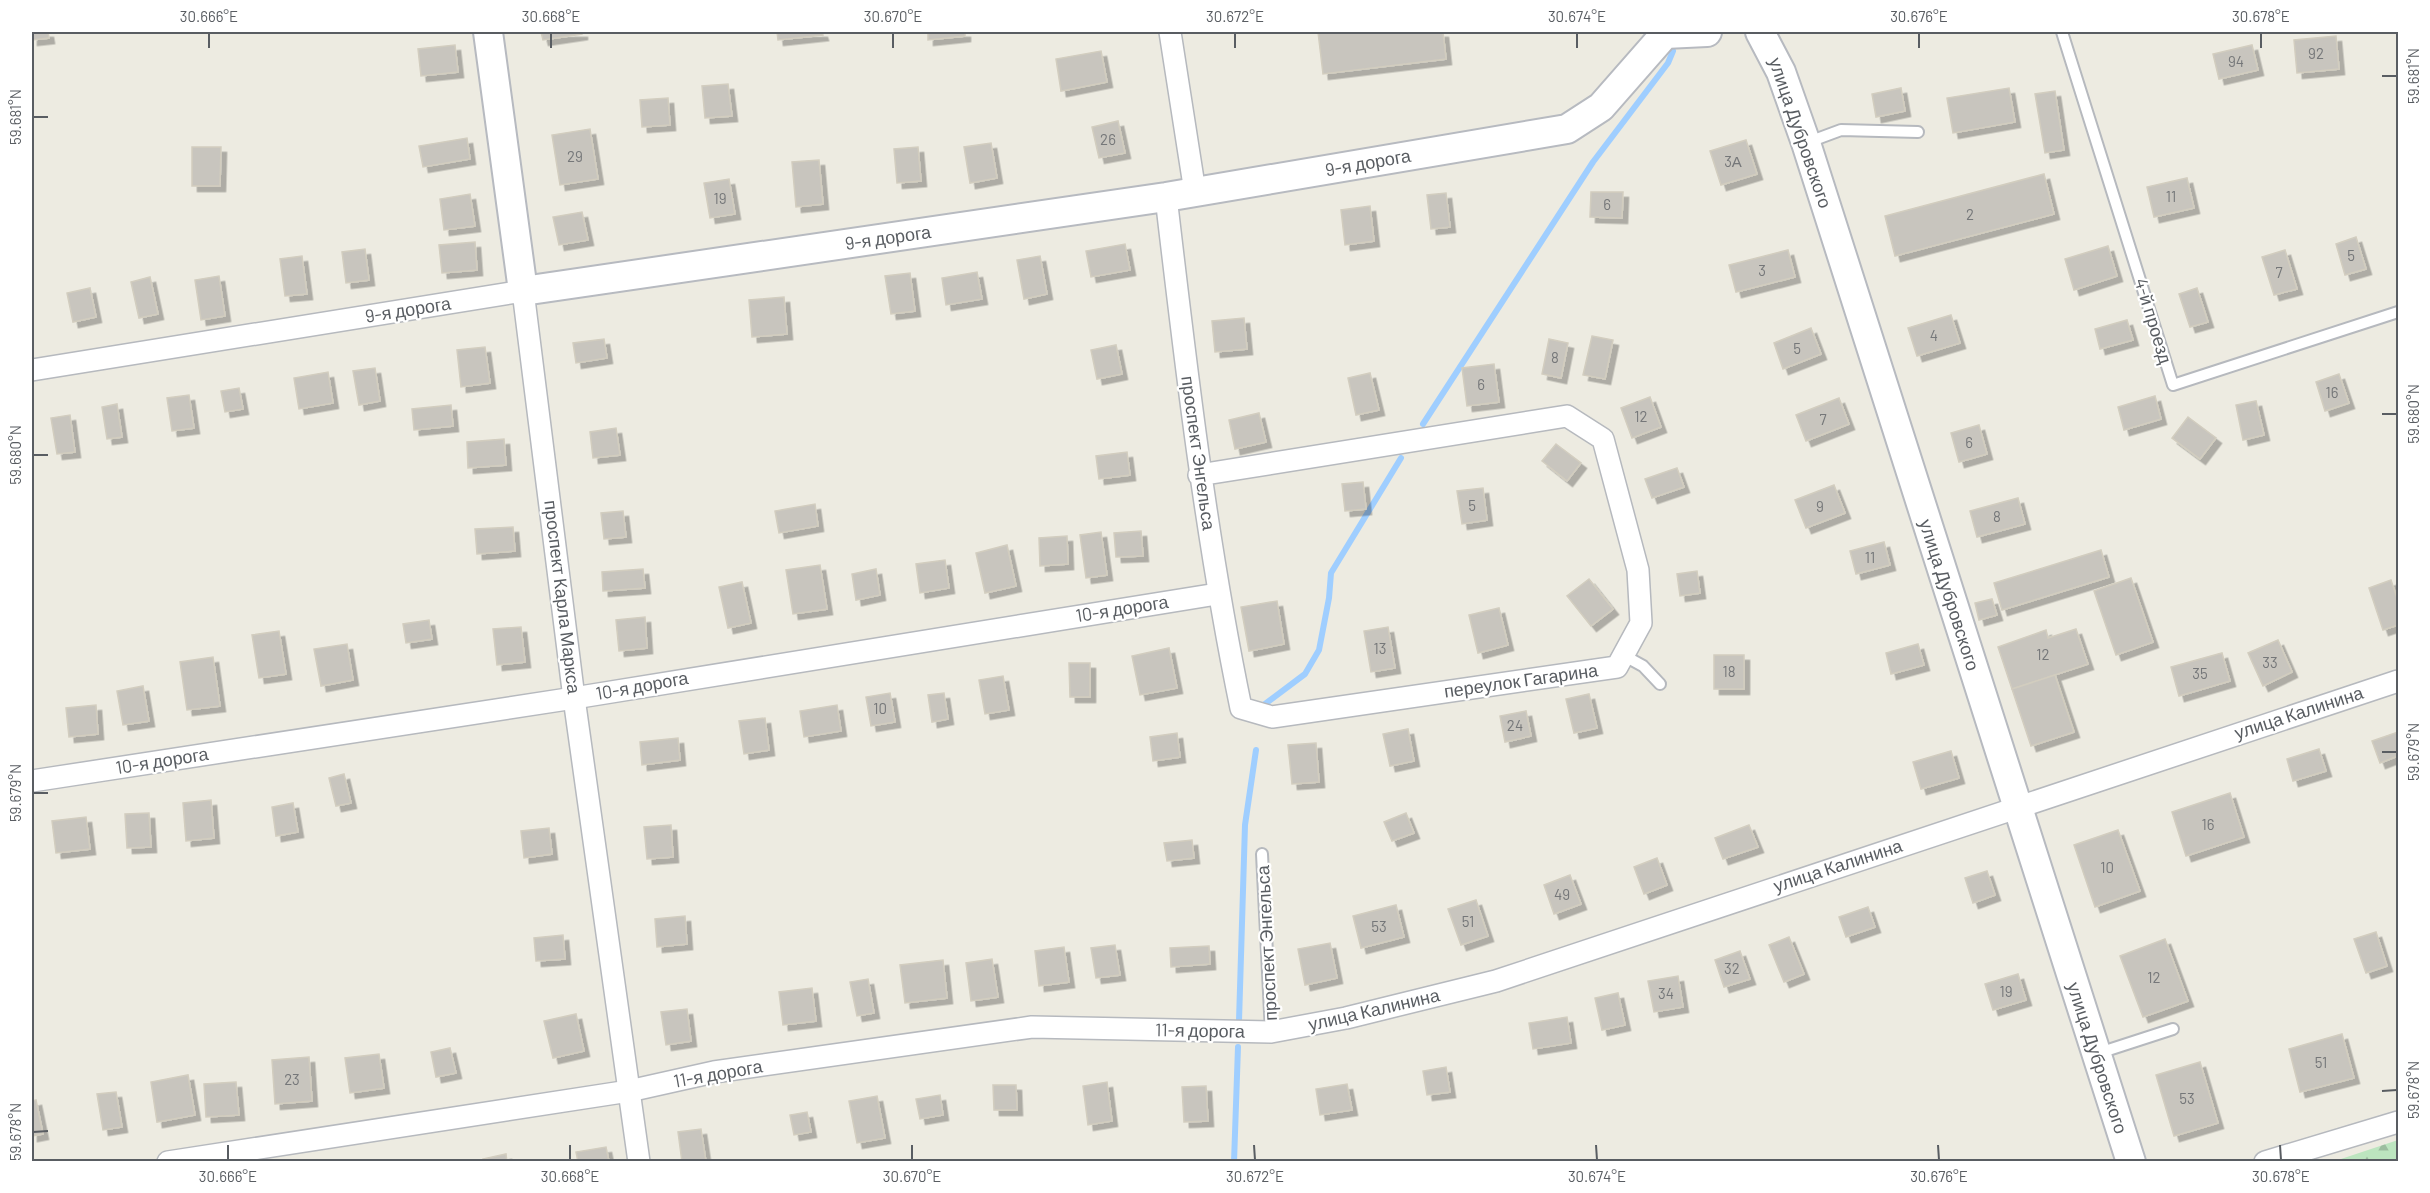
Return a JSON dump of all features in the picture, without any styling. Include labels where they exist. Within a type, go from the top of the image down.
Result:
[{"type":"street","name":"проспект Карла Маркса","points":[[488,32],[574,698],[639,1161]]},
{"type":"street","points":[[1170,32],[1195,192]]},
{"type":"street","name":"9-я дорога","points":[[32,370],[523,291],[1166,197],[1567,129],[1601,107],[1665,33],[1707,32]]},
{"type":"street","name":"улица Дубровского","points":[[1760,32],[1781,72],[1806,143],[2016,807],[2131,1161]]},
{"type":"street","name":"проспект Энгельса","points":[[1166,197],[1199,476],[1217,594],[1241,708]]},
{"type":"street","name":"переулок Гагарина","points":[[1199,476],[1568,416],[1604,439],[1638,570],[1641,623],[1617,667],[1272,717],[1241,708]]},
{"type":"street","name":"10-я дорога","points":[[32,781],[574,698],[1217,594]]},
{"type":"street","name":"улица Калинина","points":[[1271,1032],[1346,1018],[1496,981],[2398,681]]},
{"type":"street","name":"11-я дорога","points":[[168,1161],[629,1091],[714,1072],[1032,1027],[1271,1032]]},
{"type":"street","points":[[2265,1161],[2398,1122]]},
{"type":"lane","name":"4-й проезд","points":[[2062,32],[2174,385],[2398,312]]},
{"type":"lane","points":[[1806,143],[1841,130],[1918,132]]},
{"type":"lane","points":[[1623,655],[1643,666],[1660,684]]},
{"type":"lane","name":"проспект Энгельса","points":[[1262,854],[1271,1032]]},
{"type":"lane","points":[[2096,1054],[2173,1029]]},
{"type":"green space","points":[[2398,1140],[2398,1161],[2335,1161]]},
{"type":"building","points":[[32,32],[48,32],[49,38],[32,40]]},
{"type":"building","points":[[541,32],[582,32],[582,34],[543,40]]},
{"type":"building","points":[[777,32],[822,32],[823,35],[778,40]]},
{"type":"building","points":[[928,32],[965,32],[965,36],[928,40]]},
{"type":"building","points":[[1318,32],[1443,32],[1446,59],[1323,74]]},
{"type":"building","points":[[2336,36],[2339,69],[2297,73],[2294,40]]},
{"type":"building","points":[[455,45],[458,72],[421,76],[418,49]]},
{"type":"building","points":[[2252,45],[2258,70],[2219,79],[2213,54]]},
{"type":"building","points":[[1101,51],[1107,82],[1061,91],[1056,59]]},
{"type":"building","points":[[728,84],[732,116],[705,118],[702,86]]},
{"type":"building","points":[[1901,88],[1905,111],[1876,117],[1872,94]]},
{"type":"building","points":[[2009,88],[2015,122],[1953,133],[1947,98]]},
{"type":"building","points":[[2055,91],[2064,150],[2045,153],[2035,94]]},
{"type":"building","points":[[668,98],[670,125],[642,127],[640,100]]},
{"type":"building","points":[[1118,121],[1125,153],[1099,158],[1092,127]]},
{"type":"building","points":[[590,129],[598,179],[560,185],[552,135]]},
{"type":"building","points":[[467,138],[470,159],[423,167],[419,146]]},
{"type":"building","points":[[1746,140],[1757,174],[1721,185],[1710,151]]},
{"type":"building","points":[[991,143],[997,178],[970,183],[964,147]]},
{"type":"building","points":[[192,147],[221,147],[220,186],[192,186]]},
{"type":"building","points":[[918,147],[921,181],[897,183],[894,149]]},
{"type":"building","points":[[819,160],[823,204],[796,207],[792,162]]},
{"type":"building","points":[[2044,174],[2054,214],[1895,256],[1885,216]]},
{"type":"building","points":[[2187,178],[2194,208],[2154,217],[2147,187]]},
{"type":"building","points":[[729,179],[735,214],[710,218],[704,183]]},
{"type":"building","points":[[1591,192],[1623,192],[1622,218],[1590,217]]},
{"type":"building","points":[[1446,193],[1450,227],[1431,229],[1427,195]]},
{"type":"building","points":[[470,194],[475,226],[444,230],[440,199]]},
{"type":"building","points":[[1370,206],[1374,241],[1345,245],[1341,210]]},
{"type":"building","points":[[582,212],[588,240],[559,245],[553,217]]},
{"type":"building","points":[[2356,237],[2366,269],[2345,275],[2336,244]]},
{"type":"building","points":[[475,242],[477,270],[442,273],[439,245]]},
{"type":"building","points":[[1125,244],[1130,270],[1091,277],[1086,251]]},
{"type":"building","points":[[2108,246],[2117,276],[2074,290],[2065,259]]},
{"type":"building","points":[[365,249],[369,280],[346,283],[342,252]]},
{"type":"building","points":[[1788,250],[1795,277],[1736,292],[1729,265]]},
{"type":"building","points":[[2285,250],[2297,289],[2274,295],[2262,257]]},
{"type":"building","points":[[302,256],[307,294],[285,296],[280,259]]},
{"type":"building","points":[[1040,256],[1047,294],[1024,299],[1017,260]]},
{"type":"building","points":[[977,272],[982,299],[946,305],[942,278]]},
{"type":"building","points":[[910,273],[915,311],[891,314],[885,276]]},
{"type":"building","points":[[219,276],[225,316],[201,320],[195,280]]},
{"type":"building","points":[[150,277],[158,314],[139,318],[131,282]]},
{"type":"building","points":[[90,288],[96,317],[73,322],[67,293]]},
{"type":"building","points":[[2197,288],[2208,322],[2190,327],[2179,294]]},
{"type":"building","points":[[784,297],[787,334],[752,337],[749,300]]},
{"type":"building","points":[[1951,315],[1960,343],[1917,356],[1908,328]]},
{"type":"building","points":[[1244,318],[1247,349],[1215,352],[1212,321]]},
{"type":"building","points":[[2127,320],[2133,340],[2100,349],[2095,329]]},
{"type":"building","points":[[1811,328],[1821,354],[1783,369],[1774,343]]},
{"type":"building","points":[[1592,336],[1613,340],[1605,379],[1583,375]]},
{"type":"building","points":[[604,339],[607,358],[576,363],[573,343]]},
{"type":"building","points":[[1549,339],[1568,343],[1561,378],[1542,374]]},
{"type":"building","points":[[1116,345],[1122,374],[1097,379],[1091,350]]},
{"type":"building","points":[[485,347],[490,383],[461,387],[457,350]]},
{"type":"building","points":[[1494,364],[1499,402],[1467,406],[1462,368]]},
{"type":"building","points":[[375,368],[380,401],[359,405],[353,371]]},
{"type":"building","points":[[328,372],[333,403],[299,409],[294,378]]},
{"type":"building","points":[[1370,373],[1379,410],[1356,415],[1348,378]]},
{"type":"building","points":[[2339,374],[2349,403],[2325,411],[2316,382]]},
{"type":"building","points":[[239,388],[243,409],[225,412],[221,391]]},
{"type":"building","points":[[189,395],[194,428],[172,431],[167,398]]},
{"type":"building","points":[[2155,396],[2161,419],[2124,430],[2118,407]]},
{"type":"building","points":[[1650,397],[1661,427],[1632,438],[1621,408]]},
{"type":"building","points":[[1839,398],[1849,424],[1806,441],[1796,415]]},
{"type":"building","points":[[2256,401],[2264,435],[2243,440],[2236,405]]},
{"type":"building","points":[[117,404],[122,437],[107,439],[102,407]]},
{"type":"building","points":[[451,405],[453,426],[414,430],[412,409]]},
{"type":"building","points":[[1259,413],[1266,442],[1235,449],[1229,420]]},
{"type":"building","points":[[70,415],[75,452],[57,454],[51,418]]},
{"type":"building","points":[[2188,417],[2216,438],[2200,459],[2172,438]]},
{"type":"building","points":[[1979,425],[1987,454],[1959,462],[1951,433]]},
{"type":"building","points":[[616,428],[620,455],[593,458],[590,432]]},
{"type":"building","points":[[504,439],[506,465],[468,468],[467,442]]},
{"type":"building","points":[[1556,444],[1581,463],[1567,481],[1542,461]]},
{"type":"building","points":[[1127,452],[1130,475],[1099,479],[1096,456]]},
{"type":"building","points":[[1677,468],[1684,487],[1652,498],[1645,479]]},
{"type":"building","points":[[1363,482],[1366,509],[1345,511],[1342,484]]},
{"type":"building","points":[[1834,485],[1845,513],[1806,528],[1795,500]]},
{"type":"building","points":[[1483,488],[1487,520],[1462,524],[1457,491]]},
{"type":"building","points":[[2018,498],[2025,524],[1977,537],[1970,511]]},
{"type":"building","points":[[815,504],[818,526],[779,533],[775,511]]},
{"type":"building","points":[[623,511],[626,537],[604,539],[601,513]]},
{"type":"building","points":[[513,527],[515,551],[477,554],[475,529]]},
{"type":"building","points":[[1141,531],[1143,556],[1116,557],[1114,533]]},
{"type":"building","points":[[1101,532],[1107,575],[1086,578],[1080,535]]},
{"type":"building","points":[[1067,536],[1068,564],[1040,566],[1039,538]]},
{"type":"building","points":[[1884,542],[1890,565],[1856,574],[1850,551]]},
{"type":"building","points":[[1007,545],[1016,586],[985,593],[976,553]]},
{"type":"building","points":[[2101,550],[2109,577],[2002,610],[1994,583]]},
{"type":"building","points":[[945,560],[949,588],[920,593],[916,564]]},
{"type":"building","points":[[820,565],[827,609],[793,614],[786,570]]},
{"type":"building","points":[[643,569],[645,588],[603,591],[602,572]]},
{"type":"building","points":[[876,569],[880,595],[856,600],[852,574]]},
{"type":"building","points":[[1697,571],[1700,593],[1680,596],[1677,574]]},
{"type":"building","points":[[2131,578],[2153,642],[2116,655],[2094,591]]},
{"type":"building","points":[[1589,579],[1613,609],[1591,626],[1567,596]]},
{"type":"building","points":[[2391,580],[2398,601],[2398,625],[2383,630],[2369,588]]},
{"type":"building","points":[[742,582],[751,623],[728,628],[719,587]]},
{"type":"building","points":[[1992,599],[1997,615],[1979,620],[1975,603]]},
{"type":"building","points":[[1277,601],[1284,644],[1249,651],[1241,607]]},
{"type":"building","points":[[1499,608],[1508,645],[1478,653],[1469,615]]},
{"type":"building","points":[[645,617],[647,648],[619,651],[616,620]]},
{"type":"building","points":[[429,620],[432,639],[406,643],[403,624]]},
{"type":"building","points":[[521,627],[525,662],[497,665],[493,629]]},
{"type":"building","points":[[1388,627],[1395,668],[1371,672],[1364,631]]},
{"type":"building","points":[[2076,629],[2088,664],[2012,689],[1998,647],[2046,630],[2048,638]]},
{"type":"building","points":[[279,631],[286,674],[259,678],[252,635]]},
{"type":"building","points":[[2278,640],[2292,672],[2263,686],[2248,653]]},
{"type":"building","points":[[347,644],[353,680],[321,686],[314,649]]},
{"type":"building","points":[[1918,644],[1924,665],[1891,674],[1886,653]]},
{"type":"building","points":[[1169,648],[1177,688],[1140,695],[1132,656]]},
{"type":"building","points":[[2222,653],[2230,681],[2179,696],[2171,667]]},
{"type":"building","points":[[1714,655],[1744,655],[1744,689],[1714,689]]},
{"type":"building","points":[[213,657],[220,706],[187,710],[180,662]]},
{"type":"building","points":[[1069,663],[1090,663],[1090,697],[1070,697]]},
{"type":"building","points":[[2055,675],[2074,732],[2031,746],[2012,689]]},
{"type":"building","points":[[1003,676],[1009,710],[985,714],[979,680]]},
{"type":"building","points":[[143,686],[149,721],[123,725],[117,691]]},
{"type":"building","points":[[890,693],[895,722],[871,726],[866,697]]},
{"type":"building","points":[[944,693],[948,719],[932,722],[928,695]]},
{"type":"building","points":[[1589,694],[1597,728],[1574,733],[1566,699]]},
{"type":"building","points":[[96,705],[98,734],[69,737],[66,708]]},
{"type":"building","points":[[837,705],[841,731],[804,737],[800,711]]},
{"type":"building","points":[[1526,711],[1531,736],[1505,742],[1500,716]]},
{"type":"building","points":[[765,718],[769,750],[744,754],[739,721]]},
{"type":"building","points":[[1408,729],[1414,761],[1390,766],[1383,734]]},
{"type":"building","points":[[2398,732],[2398,756],[2380,763],[2372,741]]},
{"type":"building","points":[[1177,733],[1180,757],[1153,761],[1150,737]]},
{"type":"building","points":[[678,738],[680,760],[642,765],[640,742]]},
{"type":"building","points":[[1316,743],[1319,782],[1292,784],[1288,745]]},
{"type":"building","points":[[2319,749],[2326,771],[2293,781],[2287,759]]},
{"type":"building","points":[[1951,751],[1959,778],[1921,789],[1913,762]]},
{"type":"building","points":[[344,774],[351,803],[336,806],[329,778]]},
{"type":"building","points":[[2230,793],[2244,837],[2186,856],[2172,812]]},
{"type":"building","points":[[211,800],[214,838],[186,841],[183,803]]},
{"type":"building","points":[[293,803],[298,832],[276,836],[272,807]]},
{"type":"building","points":[[149,813],[151,847],[127,848],[125,814]]},
{"type":"building","points":[[1406,813],[1414,833],[1392,841],[1384,822]]},
{"type":"building","points":[[86,817],[90,849],[56,853],[52,821]]},
{"type":"building","points":[[671,825],[673,857],[647,859],[644,827]]},
{"type":"building","points":[[1749,825],[1758,847],[1723,859],[1715,838]]},
{"type":"building","points":[[549,828],[552,854],[524,858],[521,831]]},
{"type":"building","points":[[2118,830],[2140,891],[2095,907],[2074,845]]},
{"type":"building","points":[[1192,840],[1194,858],[1167,861],[1164,843]]},
{"type":"building","points":[[1657,858],[1667,885],[1644,894],[1634,867]]},
{"type":"building","points":[[1987,871],[1995,895],[1973,903],[1965,878]]},
{"type":"building","points":[[1570,875],[1581,904],[1554,914],[1544,885]]},
{"type":"building","points":[[1476,900],[1488,936],[1461,945],[1448,909]]},
{"type":"building","points":[[1396,905],[1404,937],[1361,948],[1353,916]]},
{"type":"building","points":[[1868,907],[1875,927],[1846,937],[1839,917]]},
{"type":"building","points":[[685,916],[687,944],[657,947],[655,919]]},
{"type":"building","points":[[2376,932],[2387,966],[2366,973],[2354,939]]},
{"type":"building","points":[[563,935],[565,959],[536,961],[534,938]]},
{"type":"building","points":[[1789,937],[1804,974],[1784,982],[1769,945]]},
{"type":"building","points":[[2165,939],[2188,1001],[2143,1017],[2120,956]]},
{"type":"building","points":[[1330,943],[1337,978],[1305,985],[1298,949]]},
{"type":"building","points":[[1115,945],[1120,975],[1096,978],[1091,948]]},
{"type":"building","points":[[1209,946],[1210,964],[1171,967],[1170,948]]},
{"type":"building","points":[[1064,947],[1069,982],[1039,986],[1035,951]]},
{"type":"building","points":[[1740,951],[1750,979],[1724,987],[1715,960]]},
{"type":"building","points":[[992,959],[998,997],[971,1001],[966,963]]},
{"type":"building","points":[[943,960],[947,998],[905,1003],[900,965]]},
{"type":"building","points":[[2018,974],[2026,1000],[1993,1010],[1985,984]]},
{"type":"building","points":[[1678,976],[1683,1007],[1654,1012],[1648,981]]},
{"type":"building","points":[[868,979],[874,1013],[857,1016],[850,982]]},
{"type":"building","points":[[812,988],[816,1021],[783,1025],[779,992]]},
{"type":"building","points":[[1618,993],[1625,1025],[1602,1030],[1595,998]]},
{"type":"building","points":[[687,1009],[691,1041],[666,1045],[661,1012]]},
{"type":"building","points":[[576,1014],[584,1051],[553,1058],[544,1021]]},
{"type":"building","points":[[1567,1017],[1571,1043],[1533,1049],[1529,1023]]},
{"type":"building","points":[[2342,1034],[2354,1078],[2300,1092],[2289,1049]]},
{"type":"building","points":[[450,1048],[456,1073],[436,1077],[431,1052]]},
{"type":"building","points":[[379,1054],[384,1088],[350,1093],[345,1058]]},
{"type":"building","points":[[309,1057],[312,1101],[275,1104],[272,1060]]},
{"type":"building","points":[[2200,1062],[2218,1123],[2174,1136],[2156,1075]]},
{"type":"building","points":[[1446,1067],[1450,1092],[1427,1095],[1423,1071]]},
{"type":"building","points":[[188,1075],[195,1115],[157,1122],[151,1082]]},
{"type":"building","points":[[236,1082],[239,1115],[206,1117],[204,1084]]},
{"type":"building","points":[[1107,1082],[1112,1121],[1088,1125],[1083,1086]]},
{"type":"building","points":[[1347,1084],[1352,1110],[1320,1115],[1316,1089]]},
{"type":"building","points":[[993,1085],[1016,1085],[1017,1110],[994,1110]]},
{"type":"building","points":[[1206,1086],[1208,1121],[1184,1122],[1182,1087]]},
{"type":"building","points":[[116,1092],[122,1127],[103,1130],[97,1094]]},
{"type":"building","points":[[940,1095],[943,1115],[920,1119],[916,1099]]},
{"type":"building","points":[[877,1096],[885,1138],[857,1143],[849,1101]]},
{"type":"building","points":[[36,1100],[43,1134],[32,1136],[32,1101]]},
{"type":"building","points":[[807,1112],[811,1132],[794,1135],[790,1115]]},
{"type":"building","points":[[701,1129],[706,1162],[682,1162],[678,1132]]},
{"type":"building","points":[[606,1147],[609,1162],[578,1162],[576,1152]]},
{"type":"building","points":[[506,1154],[507,1162],[484,1162],[483,1159]]},
{"type":"waterway","points":[[1423,424],[1593,162],[1668,63],[1673,51]]},
{"type":"waterway","points":[[1261,707],[1305,674],[1319,650],[1329,598],[1331,573],[1401,458]]},
{"type":"waterway","points":[[1239,1021],[1245,825],[1256,750]]},
{"type":"waterway","points":[[1234,1162],[1238,1047]]}]
